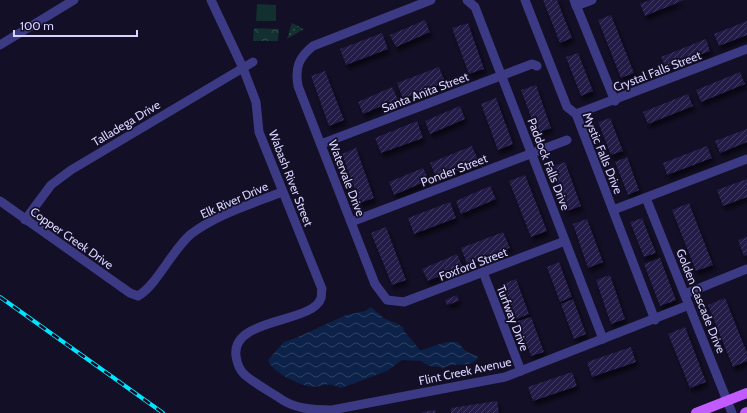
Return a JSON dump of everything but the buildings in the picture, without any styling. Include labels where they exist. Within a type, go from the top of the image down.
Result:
[{"type":"main road","points":[[696,413],[747,393]]},
{"type":"street","points":[[0,45],[74,0]]},
{"type":"street","name":"Wabash River Street","points":[[211,0],[243,68],[256,102],[259,132],[322,289],[321,299],[314,307],[306,312],[256,328],[242,338],[236,351],[237,364],[244,374]]},
{"type":"street","name":"Watervale Drive","points":[[388,300],[375,284],[298,86],[296,74],[299,61],[313,46],[431,0]]},
{"type":"street","name":"Paddock Falls Drive","points":[[467,0],[475,7],[603,339]]},
{"type":"street","name":"Mystic Falls Drive","points":[[525,0],[567,107],[576,114],[655,320]]},
{"type":"street","points":[[592,0],[575,3],[615,101]]},
{"type":"street","name":"Crystal Falls Street","points":[[576,114],[615,101],[747,50]]},
{"type":"street","name":"Talladega Drive","points":[[25,220],[51,185],[71,170],[253,62]]},
{"type":"street","name":"Santa Anita Street","points":[[321,144],[532,64],[537,66]]},
{"type":"street","name":"Ponder Street","points":[[351,222],[567,140]]},
{"type":"street","points":[[613,210],[747,159]]},
{"type":"street","name":"Elk River Drive","points":[[130,293],[138,296],[145,292],[175,250],[191,235],[210,221],[282,192]]},
{"type":"street","name":"Golden Cascade Drive","points":[[646,198],[732,413]]},
{"type":"street","name":"Copper Creek Drive","points":[[0,201],[130,293]]},
{"type":"street","name":"Foxford Street","points":[[388,300],[404,302],[566,241]]},
{"type":"street","points":[[685,294],[747,269]]},
{"type":"street","name":"Turfway Drive","points":[[483,272],[521,371]]},
{"type":"street","name":"Flint Creek Avenue","points":[[244,374],[288,404],[311,410],[332,410],[505,377],[655,320],[689,305]]},
{"type":"green space","points":[[257,4],[276,5],[276,21],[256,21]]},
{"type":"green space","points":[[292,23],[304,29],[287,39]]},
{"type":"green space","points":[[254,28],[279,29],[278,41],[253,41]]},
{"type":"water","points":[[371,307],[385,319],[403,327],[404,331],[420,350],[447,342],[456,342],[466,351],[477,356],[478,358],[470,364],[451,365],[446,366],[443,369],[440,367],[429,366],[421,361],[402,360],[387,371],[341,388],[330,385],[313,387],[303,385],[279,373],[270,364],[268,360],[284,342],[346,315],[365,311]]},
{"type":"railway","points":[[0,297],[163,413]]}]
